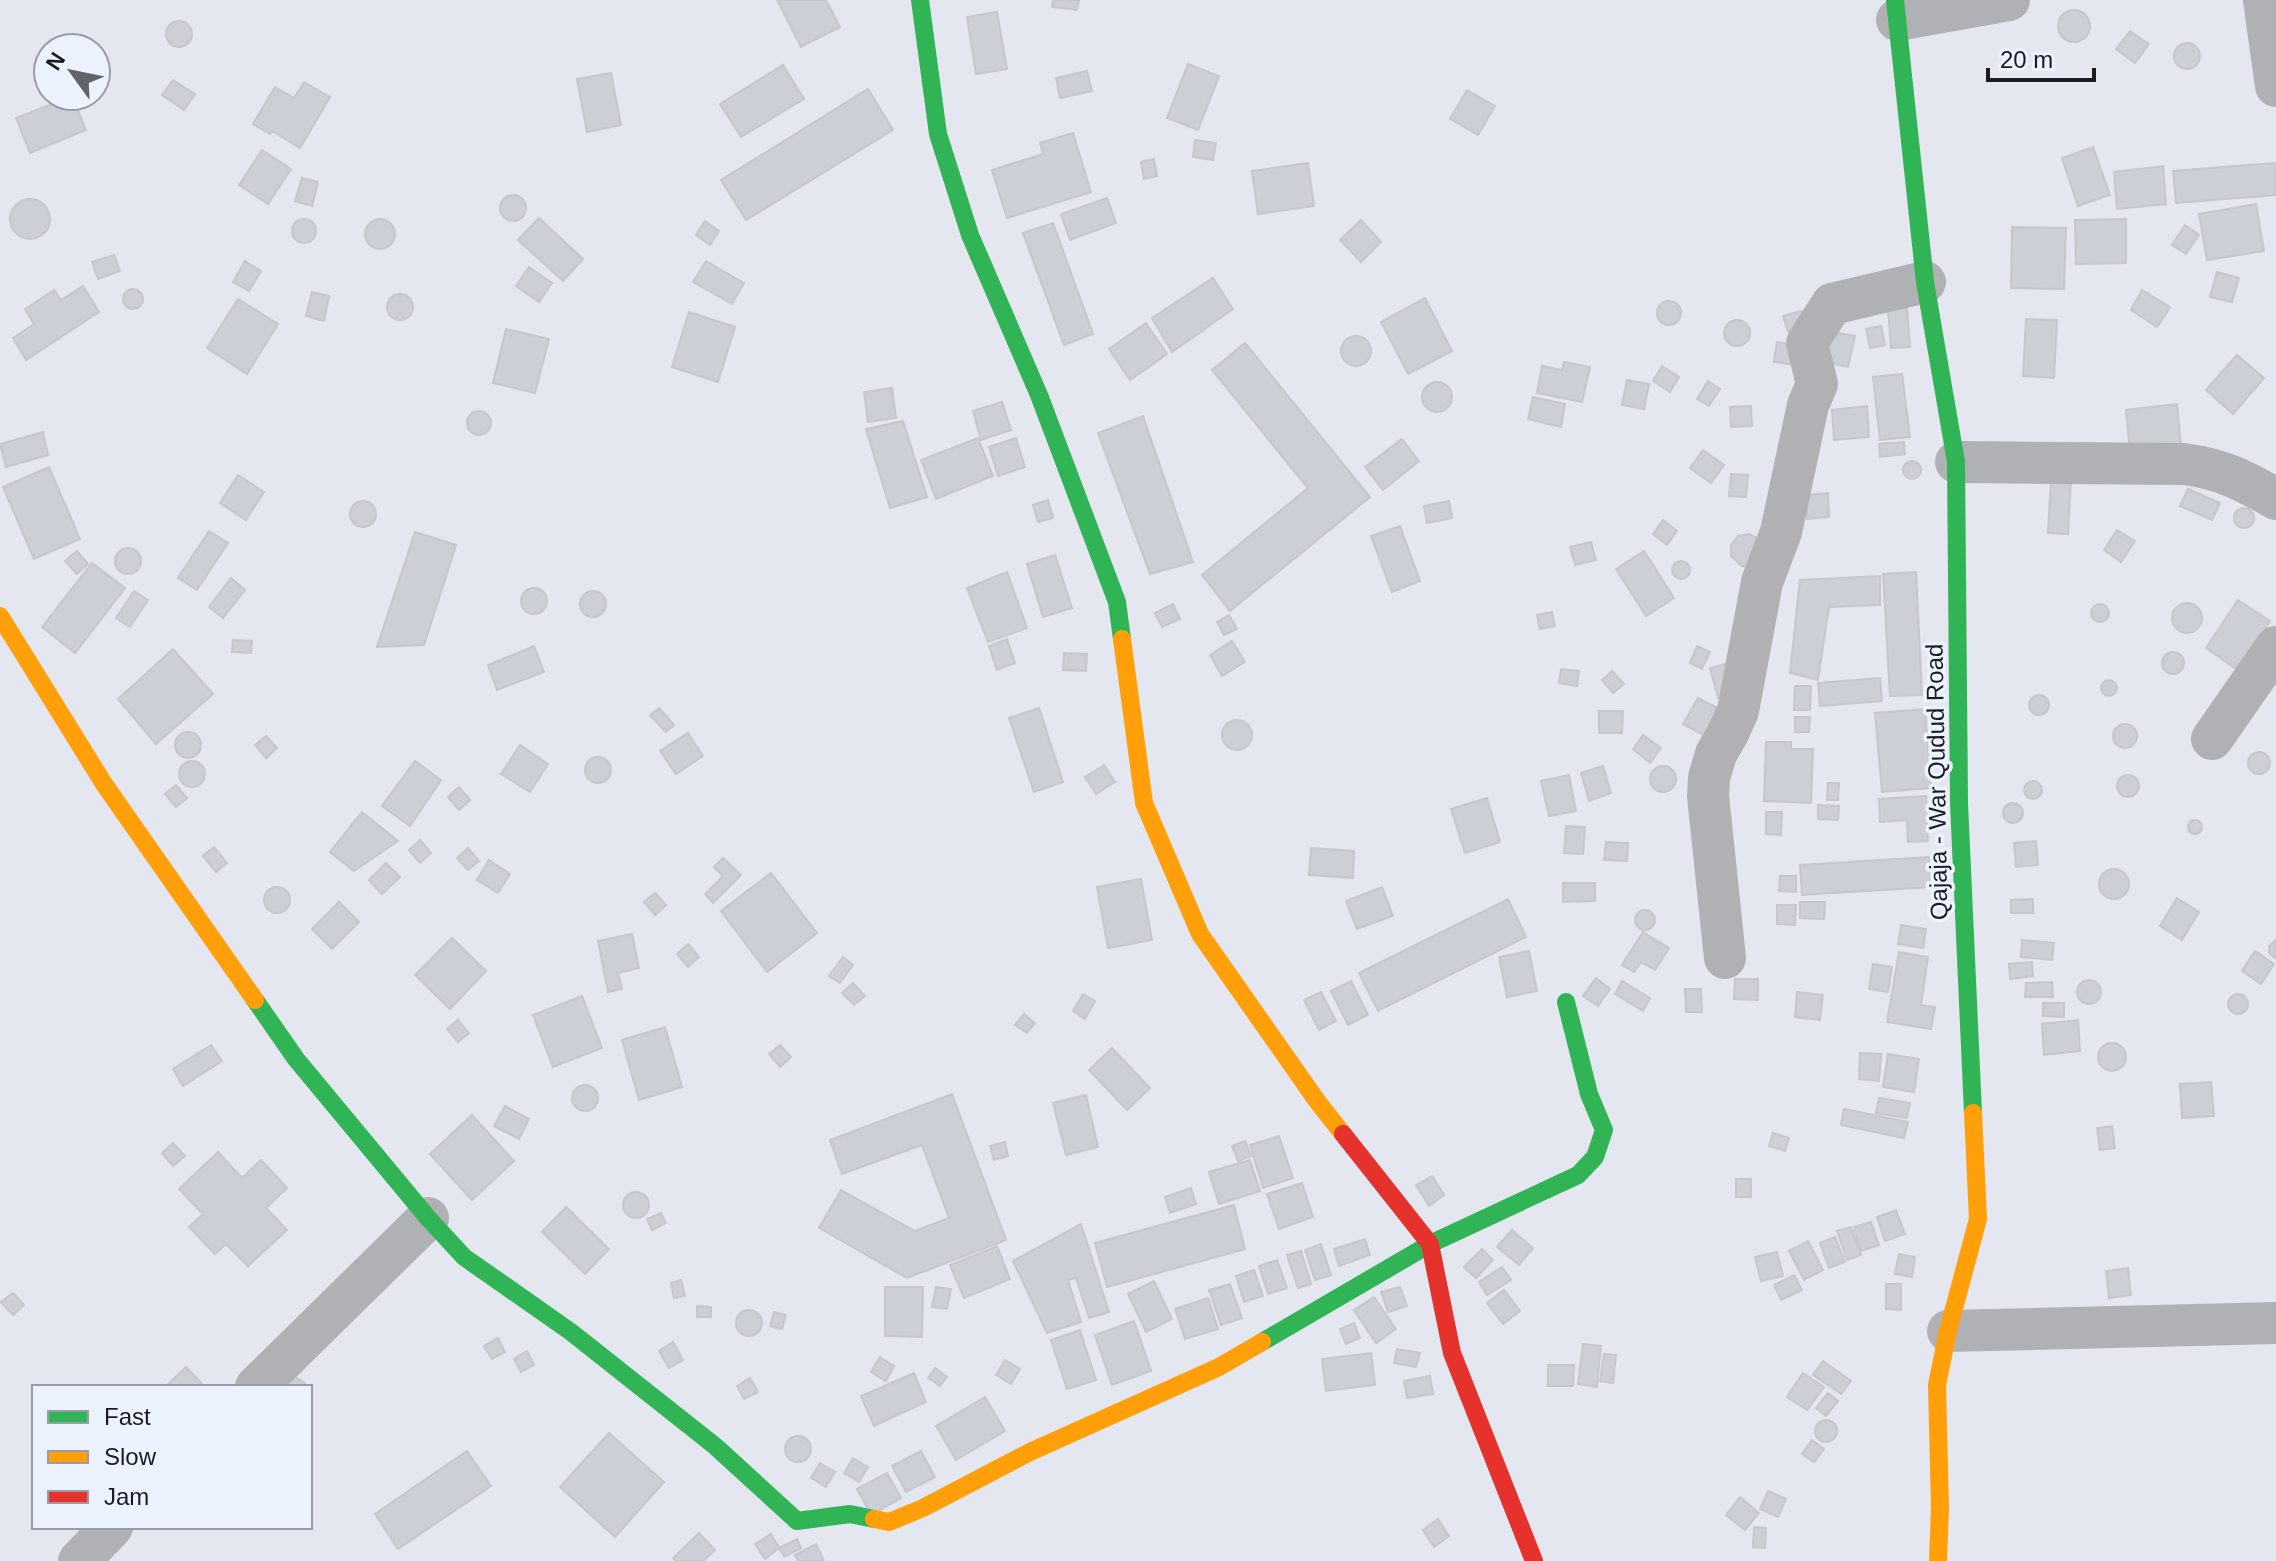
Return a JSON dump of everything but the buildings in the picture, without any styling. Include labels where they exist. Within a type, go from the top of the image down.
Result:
[{"type":"street","points":[[920,0],[938,134],[970,235],[1039,395],[1117,602],[1144,803],[1200,934],[1317,1101],[1430,1244],[1452,1353],[1534,1561]]},
{"type":"street","points":[[1896,10],[2009,0]]},
{"type":"street","points":[[2264,0],[2276,86]]},
{"type":"street","name":"Qajaja - War Qudud Road","points":[[1896,10],[1925,282],[1956,462],[1959,803],[1978,1219],[1937,1385],[1938,1561]]},
{"type":"street","points":[[1725,958],[1708,796],[1709,778],[1716,754],[1738,711],[1762,582],[1781,532],[1808,405],[1817,384],[1807,343],[1832,304],[1925,282]]},
{"type":"street","points":[[1956,462],[2184,464],[2212,468],[2238,477],[2276,499]]},
{"type":"street","points":[[0,616],[104,784],[296,1059],[428,1218],[464,1257],[571,1332],[715,1446],[797,1521],[850,1514],[889,1522],[923,1508],[1030,1452],[1219,1367],[1430,1244],[1578,1175],[1595,1157],[1604,1130],[1589,1094],[1566,1002]]},
{"type":"street","points":[[2212,739],[2276,647]]},
{"type":"street","points":[[258,1385],[428,1218]]},
{"type":"street","points":[[1948,1331],[2276,1323]]},
{"type":"street","points":[[79,1561],[110,1529]]},
{"type":"traffic: fast","points":[[920,0],[938,134],[970,235],[1039,395],[1117,602],[1122,639]]},
{"type":"traffic: fast","points":[[1895,0],[1925,282],[1956,462],[1959,803],[1973,1113]]},
{"type":"traffic: fast","points":[[255,1000],[296,1059],[464,1257],[571,1332],[715,1446],[797,1521],[850,1514],[874,1519]]},
{"type":"traffic: fast","points":[[1262,1342],[1430,1244],[1578,1175],[1595,1157],[1604,1130],[1589,1094],[1566,1002]]},
{"type":"traffic: slow","points":[[0,616],[104,784],[255,1000]]},
{"type":"traffic: slow","points":[[1122,639],[1144,803],[1200,934],[1343,1134]]},
{"type":"traffic: slow","points":[[1938,1561],[1937,1385],[1978,1219],[1973,1113]]},
{"type":"traffic: slow","points":[[874,1519],[889,1522],[923,1508],[1030,1452],[1219,1367],[1262,1342]]},
{"type":"traffic: jam","points":[[1343,1134],[1430,1244],[1452,1353],[1534,1561]]}]
